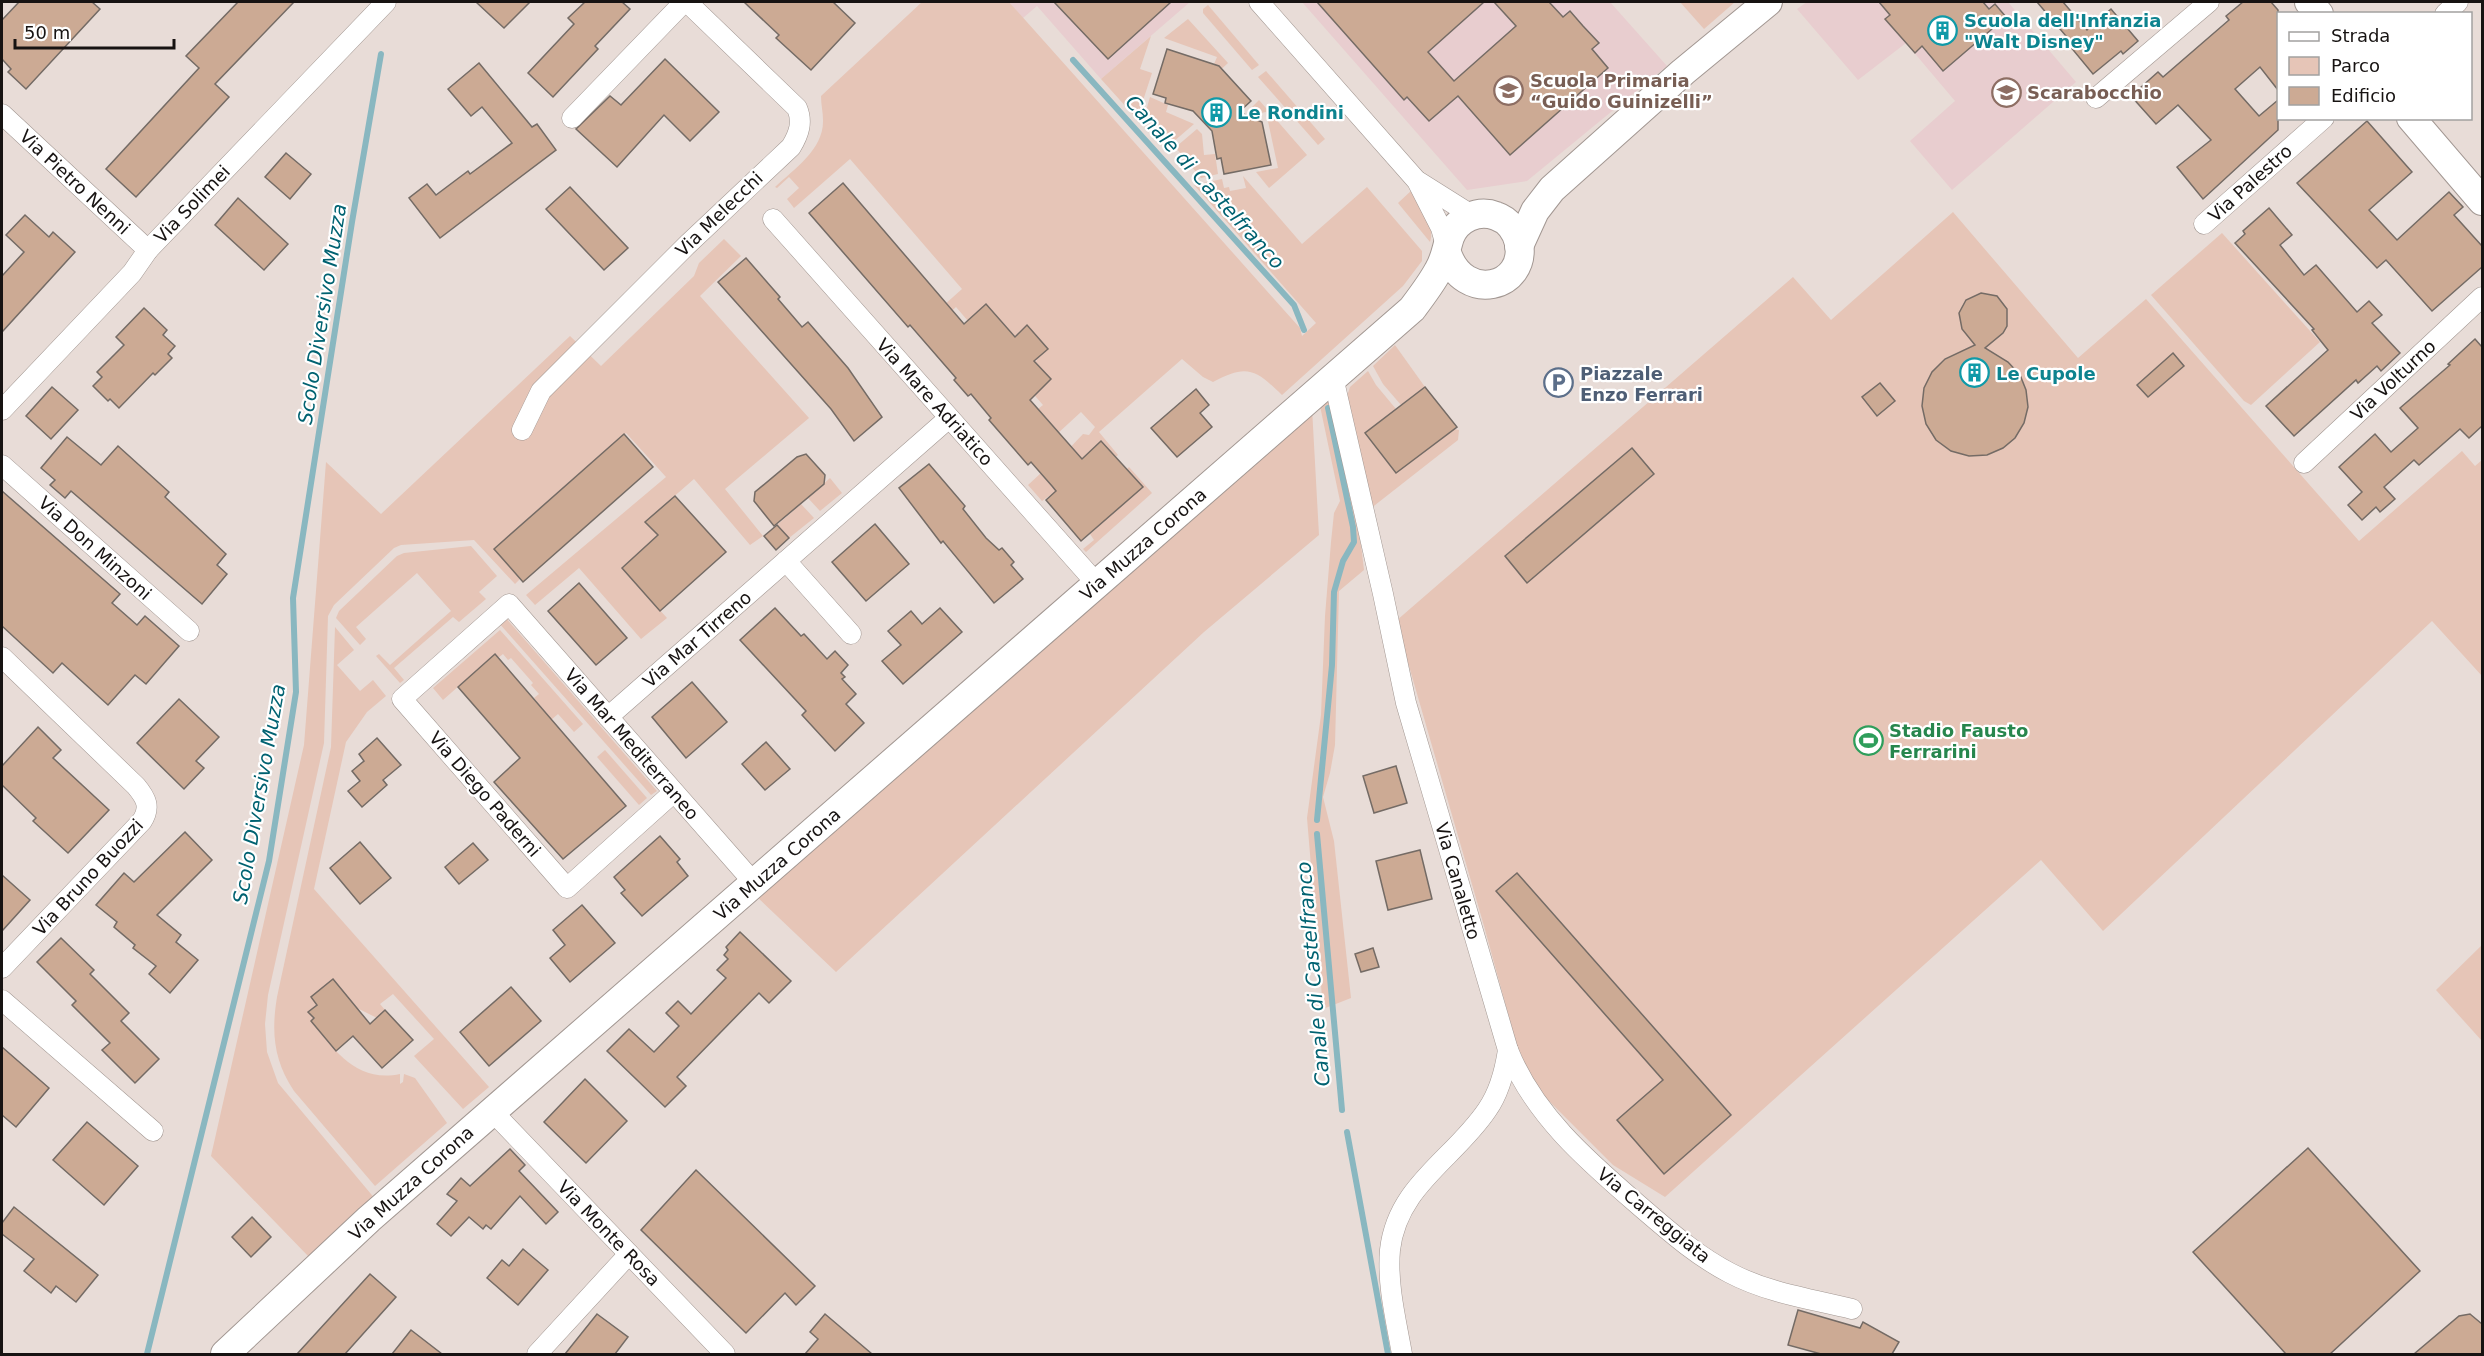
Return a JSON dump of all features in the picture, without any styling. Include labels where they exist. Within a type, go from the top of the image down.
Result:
[{"type":"street","name":"Via Solimei","points":[[2,410],[132,273],[148,250],[386,2]]},
{"type":"street","points":[[572,118],[686,2]]},
{"type":"street","name":"Via Melecchi","points":[[522,430],[541,391],[687,244],[791,147],[796,139],[801,117],[797,108],[686,2]]},
{"type":"street","points":[[1259,2],[1417,181],[1441,228],[1455,271],[1462,278],[1475,284]]},
{"type":"street","points":[[1412,309],[1438,272],[1447,251],[1450,236],[1461,222],[1527,204],[1546,194],[1683,72],[1768,2]]},
{"type":"street","points":[[2096,98],[2209,2]]},
{"type":"street","name":"Via Pietro Nenni","points":[[2,114],[148,250]]},
{"type":"street","name":"Via Palestro","points":[[2205,224],[2322,120]]},
{"type":"street","points":[[2413,120],[2482,201]]},
{"type":"street","points":[[1417,181],[1484,216],[1508,223],[1514,231],[1519,246]]},
{"type":"street","points":[[1412,309],[1455,290],[1475,284],[1490,285],[1508,276],[1518,260],[1519,246],[1535,211],[1546,194]]},
{"type":"street","name":"Via Mare Adriatico","points":[[773,219],[1097,584]]},
{"type":"street","name":"Via Volturno","points":[[2304,463],[2482,297]]},
{"type":"street","name":"Via Muzza Corona","points":[[225,1354],[369,1219],[1412,309]]},
{"type":"street","name":"Via Canaletto","points":[[1333,377],[1406,703],[1508,1050],[1505,1070],[1488,1109],[1410,1194],[1394,1230],[1389,1271],[1402,1354]]},
{"type":"street","name":"Via Mar Tirreno","points":[[608,717],[950,418]]},
{"type":"street","name":"Via Don Minzoni","points":[[2,465],[189,631]]},
{"type":"street","points":[[786,561],[850,634]]},
{"type":"street","name":"Via Mar Mediterraneo","points":[[509,604],[755,884]]},
{"type":"street","name":"Via Diego Paderni","points":[[509,604],[402,699],[512,826],[567,888],[674,792]]},
{"type":"street","name":"Via Bruno Buozzi","points":[[2,657],[136,786],[146,798],[148,808],[142,821],[2,968]]},
{"type":"street","points":[[2,1000],[153,1131]]},
{"type":"street","name":"Via Carreggiata","points":[[1508,1050],[1517,1073],[1530,1095],[1586,1161],[1689,1247],[1730,1273],[1753,1284],[1852,1309]]},
{"type":"street","name":"Via Monte Rosa","points":[[492,1111],[725,1354]]},
{"type":"street","points":[[537,1354],[629,1254]]},
{"type":"shaded area","points":[[1009,2],[1190,2],[1101,79],[1037,6],[1023,18]]},
{"type":"shaded area","name":"Scuola Primaria “Guido Guinizelli”","points":[[1302,2],[1610,2],[1667,66],[1527,181],[1467,190]]},
{"type":"shaded area","name":"Scarabocchio","points":[[1807,2],[2008,2],[2076,82],[1952,190],[1910,141],[1955,101],[1906,43],[1858,80],[1797,9]]},
{"type":"green space","points":[[922,2],[1009,2],[1300,328],[1302,336],[1316,323],[1194,185],[1222,179],[1224,188],[1229,187],[1230,191],[1246,188],[1243,176],[1302,244],[1367,187],[1422,251],[1422,261],[1403,286],[1282,395],[1265,379],[1250,372],[1234,373],[1213,382],[1203,377],[1182,359],[1099,432],[1118,455],[1095,475],[1082,460],[1052,486],[1056,491],[1042,501],[1028,485],[1041,473],[1043,476],[1083,434],[1089,435],[1095,427],[1081,412],[1056,435],[1038,409],[1043,405],[1022,381],[993,401],[1037,360],[986,305],[968,321],[956,307],[928,333],[924,330],[919,335],[915,331],[962,289],[850,159],[794,208],[787,199],[799,188],[789,177],[777,188],[775,187],[799,166],[819,140],[823,120],[821,96]]},
{"type":"green space","points":[[1680,2],[1735,2],[1704,29]]},
{"type":"green space","points":[[1208,5],[1259,65],[1252,70],[1203,13],[1203,9]]},
{"type":"green space","points":[[1188,19],[1228,63],[1216,74],[1212,69],[1217,57],[1164,38]]},
{"type":"green space","points":[[1151,36],[1140,69],[1152,73],[1137,119],[1101,79]]},
{"type":"green space","points":[[1266,71],[1325,139],[1318,145],[1258,77]]},
{"type":"green space","points":[[1150,97],[1168,105],[1166,112],[1194,124],[1173,142],[1169,142],[1145,114]]},
{"type":"green space","points":[[1259,100],[1307,155],[1269,188],[1256,172],[1278,168],[1266,112],[1251,115],[1249,110]]},
{"type":"green space","points":[[1197,129],[1202,134],[1204,155],[1215,154],[1218,174],[1201,178],[1177,149],[1177,146]]},
{"type":"green space","points":[[1412,190],[1429,222],[1430,242],[1398,203]]},
{"type":"green space","name":"Stadio Fausto Ferrarini","points":[[1953,212],[2078,358],[2146,299],[2359,541],[2462,451],[2475,466],[2482,460],[2482,676],[2432,621],[2103,931],[2041,860],[1665,1197],[1613,1165],[1545,1097],[1524,1072],[1396,621],[1793,277],[1831,320]]},
{"type":"green space","points":[[2222,233],[2320,342],[2251,405],[2244,401],[2151,295]]},
{"type":"green space","points":[[724,239],[741,256],[700,296],[809,418],[725,489],[763,536],[750,545],[694,479],[646,521],[658,535],[622,568],[667,618],[641,639],[579,568],[535,605],[526,595],[666,477],[626,433],[494,549],[520,579],[515,584],[474,540],[401,545],[394,548],[334,605],[328,616],[324,743],[268,995],[265,1024],[267,1052],[278,1083],[376,1200],[309,1257],[211,1156],[304,745],[326,462],[381,514],[570,336],[601,366],[694,276],[699,263]]},
{"type":"green space","points":[[1395,345],[1425,387],[1401,405],[1383,384],[1373,366]]},
{"type":"green space","points":[[1368,371],[1376,385],[1396,409],[1365,433],[1396,473],[1454,429],[1459,430],[1458,440],[1370,509],[1347,396],[1350,387]]},
{"type":"green space","points":[[1327,400],[1331,403],[1359,528],[1364,570],[1339,591],[1335,745],[1323,797],[1334,841],[1351,998],[1323,1009],[1307,818],[1321,715],[1325,616],[1334,513],[1340,501],[1320,406]]},
{"type":"green space","points":[[1312,408],[1319,535],[1204,632],[836,972],[756,896]]},
{"type":"green space","points":[[1129,467],[1152,493],[1086,552],[1083,549],[1094,540],[1090,534],[1128,500],[1126,470]]},
{"type":"green space","points":[[830,478],[842,493],[820,511],[808,498]]},
{"type":"green space","points":[[801,504],[814,518],[789,538],[777,525]]},
{"type":"green space","points":[[471,546],[497,576],[479,592],[486,599],[459,622],[453,617],[394,668],[404,680],[400,683],[376,656],[379,654],[390,665],[451,611],[417,573],[356,627],[366,639],[360,645],[336,618],[339,611],[397,556],[404,553]]},
{"type":"green space","points":[[504,616],[657,791],[651,795],[498,622]]},
{"type":"green space","points":[[335,627],[354,650],[337,665],[360,691],[373,680],[386,696],[367,712],[346,742],[314,889],[489,1087],[463,1109],[414,1056],[434,1039],[393,994],[380,1004],[385,1010],[377,1018],[357,1008],[333,979],[311,997],[317,1005],[308,1012],[314,1018],[311,1021],[338,1053],[359,1069],[371,1074],[385,1076],[400,1074],[400,1084],[403,1082],[404,1074],[415,1078],[447,1123],[375,1186],[294,1091],[278,1058],[274,1035],[277,997],[331,747]]},
{"type":"green space","points":[[500,630],[583,724],[574,732],[558,714],[551,720],[534,698],[539,694],[531,685],[533,683],[511,658],[508,660],[503,654],[498,658],[495,654],[443,700],[433,688]]},
{"type":"green space","points":[[605,750],[647,798],[639,805],[597,757]]},
{"type":"green space","points":[[2482,945],[2482,1041],[2436,990]]},
{"type":"building","points":[[19,2],[92,2],[100,9],[26,89],[8,72],[11,69],[2,59],[2,20]]},
{"type":"building","points":[[238,2],[294,2],[215,84],[229,97],[136,197],[106,169],[199,68],[186,56]]},
{"type":"building","points":[[476,2],[530,2],[504,28]]},
{"type":"building","points":[[585,2],[622,2],[630,9],[595,46],[598,49],[553,97],[528,73],[574,24],[568,18]]},
{"type":"building","points":[[744,2],[833,2],[855,23],[811,70],[776,38],[779,35]]},
{"type":"building","points":[[1054,2],[1171,2],[1108,59]]},
{"type":"building","points":[[1317,2],[1484,2],[1428,52],[1454,81],[1516,26],[1494,2],[1549,2],[1563,17],[1570,11],[1599,43],[1592,49],[1608,68],[1510,155],[1458,96],[1429,121],[1407,97],[1404,100]]},
{"type":"building","name":"Scuola dell'Infanzia \"Walt Disney\"","points":[[1879,2],[1983,2],[1989,9],[1995,4],[2006,17],[1943,71],[1922,46],[1915,53],[1885,19],[1890,15]]},
{"type":"building","points":[[2037,2],[2063,2],[2087,30],[2111,9],[2138,41],[2123,54],[2121,51],[2093,74],[2069,45],[2072,43]]},
{"type":"building","points":[[2243,2],[2271,2],[2278,10],[2277,89],[2260,67],[2235,89],[2259,116],[2277,101],[2278,130],[2203,199],[2177,167],[2211,140],[2178,105],[2156,124],[2131,96],[2158,72],[2163,77],[2229,20],[2226,16]]},
{"type":"building","name":"Le Rondini","points":[[1167,49],[1219,66],[1251,101],[1239,112],[1262,122],[1271,165],[1224,174],[1221,158],[1217,159],[1212,131],[1193,111],[1165,103],[1166,98],[1153,94]]},
{"type":"building","points":[[665,59],[719,112],[690,141],[664,115],[617,167],[576,129],[610,96],[621,105]]},
{"type":"building","points":[[479,63],[532,127],[537,124],[556,150],[440,238],[409,198],[427,184],[436,195],[468,171],[470,174],[512,143],[482,107],[471,116],[448,89]]},
{"type":"building","points":[[2367,121],[2412,172],[2369,210],[2397,240],[2449,192],[2463,207],[2454,215],[2482,246],[2482,267],[2432,311],[2386,260],[2377,268],[2297,183]]},
{"type":"building","points":[[286,153],[311,174],[290,199],[265,177]]},
{"type":"building","points":[[843,183],[964,324],[986,304],[1015,337],[1027,325],[1048,349],[1034,361],[1051,379],[1030,400],[1082,459],[1101,441],[1143,487],[1081,541],[1046,500],[1056,491],[1052,486],[1031,462],[1028,465],[989,420],[991,418],[971,394],[968,396],[954,380],[956,378],[910,325],[908,327],[809,213]]},
{"type":"building","points":[[570,187],[628,248],[604,270],[546,209]]},
{"type":"building","points":[[238,198],[288,244],[264,270],[215,225]]},
{"type":"building","points":[[2269,208],[2292,235],[2280,245],[2304,275],[2316,265],[2357,312],[2369,301],[2382,315],[2372,323],[2400,353],[2381,371],[2377,366],[2358,383],[2356,380],[2294,436],[2266,406],[2328,350],[2312,330],[2314,329],[2235,243],[2245,234],[2243,231]]},
{"type":"building","points":[[25,215],[49,237],[53,232],[75,252],[2,332],[2,276],[24,252],[6,235]]},
{"type":"building","points":[[746,258],[780,297],[778,299],[802,327],[808,322],[848,368],[882,417],[854,441],[831,409],[718,282]]},
{"type":"building","name":"Le Cupole","points":[[1981,293],[1997,296],[2007,309],[2007,326],[2003,333],[1985,348],[2008,362],[2020,375],[2026,390],[2028,407],[2024,423],[2015,438],[2003,448],[1987,455],[1969,456],[1951,451],[1936,440],[1926,424],[1922,406],[1924,388],[1932,372],[1945,359],[1975,345],[1962,329],[1959,313],[1966,300]]},
{"type":"building","points":[[144,308],[167,330],[163,335],[175,346],[168,354],[172,358],[155,375],[153,373],[119,408],[93,386],[102,377],[97,372],[124,345],[116,337]]},
{"type":"building","points":[[2475,339],[2482,347],[2482,426],[2469,438],[2460,429],[2419,465],[2414,460],[2384,487],[2395,499],[2380,512],[2376,507],[2362,520],[2348,505],[2362,492],[2339,467],[2375,434],[2391,452],[2418,428],[2400,408],[2450,365],[2448,364]]},
{"type":"building","points":[[2173,353],[2184,366],[2148,397],[2137,385]]},
{"type":"building","points":[[1880,383],[1895,401],[1877,416],[1862,397]]},
{"type":"building","points":[[52,387],[78,410],[51,439],[26,416]]},
{"type":"building","points":[[1425,387],[1457,427],[1396,473],[1365,433]]},
{"type":"building","points":[[1196,389],[1209,405],[1200,413],[1212,427],[1177,457],[1151,428]]},
{"type":"building","points":[[624,434],[653,467],[523,582],[494,549]]},
{"type":"building","points":[[67,437],[101,465],[118,446],[169,492],[165,497],[226,554],[217,565],[227,574],[202,604],[71,491],[65,498],[50,485],[55,480],[41,468]]},
{"type":"building","points":[[1632,448],[1654,474],[1527,583],[1505,556]]},
{"type":"building","points":[[806,454],[825,475],[824,484],[774,526],[754,501],[755,492],[797,457]]},
{"type":"building","points":[[929,464],[965,506],[963,509],[986,538],[999,550],[1002,548],[1014,562],[1011,565],[1023,579],[994,603],[943,541],[941,543],[899,488]]},
{"type":"building","points":[[2,491],[120,594],[112,603],[137,625],[145,616],[179,646],[146,684],[135,675],[108,705],[62,663],[53,673],[2,626]]},
{"type":"building","points":[[675,496],[726,552],[660,611],[622,568],[658,535],[645,522]]},
{"type":"building","points":[[875,524],[909,564],[866,601],[832,562]]},
{"type":"building","points":[[777,525],[789,538],[776,550],[764,536]]},
{"type":"building","points":[[579,583],[627,638],[596,665],[548,611]]},
{"type":"building","points":[[775,608],[827,659],[835,651],[848,665],[841,673],[845,677],[842,679],[856,694],[846,704],[864,723],[835,751],[802,715],[806,711],[740,640]]},
{"type":"building","points":[[940,608],[962,632],[903,684],[882,661],[901,645],[888,631],[911,611],[922,624]]},
{"type":"building","points":[[495,654],[626,806],[563,859],[494,782],[520,758],[458,687]]},
{"type":"building","points":[[692,682],[727,722],[686,758],[652,717]]},
{"type":"building","points":[[179,699],[219,737],[196,761],[204,768],[184,789],[137,743]]},
{"type":"building","points":[[38,727],[61,750],[53,758],[109,810],[68,853],[33,821],[36,818],[2,785],[2,766]]},
{"type":"building","points":[[377,738],[401,765],[383,780],[387,785],[362,807],[348,791],[360,781],[352,771],[364,761],[359,754]]},
{"type":"building","points":[[766,742],[790,769],[765,790],[742,764]]},
{"type":"building","points":[[1396,766],[1407,803],[1374,813],[1363,776]]},
{"type":"building","points":[[185,832],[212,860],[157,915],[181,935],[176,942],[198,960],[170,993],[149,974],[156,966],[133,948],[135,945],[114,927],[117,922],[96,905],[124,873],[134,882]]},
{"type":"building","points":[[660,836],[680,859],[677,862],[688,876],[642,916],[621,893],[625,890],[614,877]]},
{"type":"building","points":[[360,842],[391,878],[360,904],[330,868]]},
{"type":"building","points":[[473,843],[488,860],[459,884],[445,867]]},
{"type":"building","points":[[1420,850],[1432,899],[1388,910],[1376,861]]},
{"type":"building","points":[[1517,873],[1731,1115],[1664,1174],[1617,1120],[1663,1080],[1496,891]]},
{"type":"building","points":[[2,875],[30,900],[2,931]]},
{"type":"building","points":[[582,905],[615,943],[570,982],[550,958],[565,945],[553,930]]},
{"type":"building","points":[[740,932],[791,981],[769,1003],[759,993],[677,1077],[686,1086],[665,1107],[607,1051],[629,1029],[654,1052],[679,1026],[666,1013],[678,1001],[691,1014],[726,978],[717,970],[728,959],[724,955],[728,950],[726,947]]},
{"type":"building","points":[[61,938],[94,970],[90,974],[129,1013],[121,1021],[159,1059],[135,1083],[102,1050],[110,1043],[72,1005],[76,1001],[37,962]]},
{"type":"building","points":[[1373,948],[1379,967],[1361,972],[1355,954]]},
{"type":"building","points":[[333,979],[370,1024],[385,1010],[413,1040],[382,1068],[353,1036],[336,1051],[311,1021],[314,1018],[308,1012],[317,1005],[311,997]]},
{"type":"building","points":[[511,987],[541,1021],[489,1066],[460,1032]]},
{"type":"building","points":[[2,1047],[49,1088],[16,1127],[2,1115]]},
{"type":"building","points":[[585,1079],[627,1121],[586,1163],[544,1122]]},
{"type":"building","points":[[87,1122],[138,1166],[104,1205],[53,1160]]},
{"type":"building","points":[[2308,1148],[2420,1271],[2330,1354],[2286,1354],[2193,1252]]},
{"type":"building","points":[[510,1149],[525,1165],[519,1171],[558,1212],[546,1224],[520,1196],[491,1229],[486,1225],[483,1229],[469,1217],[451,1236],[437,1224],[457,1201],[447,1194],[461,1178],[470,1186]]},
{"type":"building","points":[[696,1170],[815,1286],[796,1305],[785,1293],[746,1333],[641,1230]]},
{"type":"building","points":[[14,1207],[98,1275],[76,1302],[56,1286],[51,1293],[24,1271],[34,1259],[2,1234],[2,1223]]},
{"type":"building","points":[[252,1217],[271,1237],[251,1257],[232,1237]]},
{"type":"building","points":[[523,1249],[548,1270],[518,1305],[487,1278],[502,1260],[509,1266]]},
{"type":"building","points":[[370,1274],[396,1297],[345,1354],[297,1354]]},
{"type":"building","points":[[1798,1310],[1860,1328],[1863,1322],[1899,1342],[1892,1354],[1821,1354],[1788,1345]]},
{"type":"building","points":[[597,1314],[628,1337],[615,1354],[565,1354]]},
{"type":"building","points":[[825,1314],[872,1354],[805,1354],[818,1339],[810,1332]]},
{"type":"building","points":[[2470,1314],[2482,1324],[2482,1354],[2414,1354],[2459,1316]]},
{"type":"building","points":[[411,1330],[442,1354],[392,1354]]},
{"type":"waterway","name":"Scolo Diversivo Muzza","points":[[147,1354],[269,861],[296,692],[293,598],[352,222],[381,54]]},
{"type":"waterway","name":"Canale di Castelfranco","points":[[1073,60],[1294,305],[1304,330]]},
{"type":"waterway","name":"Canale di Castelfranco","points":[[1317,820],[1332,665],[1334,592],[1343,561],[1354,542],[1353,527],[1328,408]]},
{"type":"waterway","name":"Canale di Castelfranco","points":[[1317,834],[1342,1110]]},
{"type":"waterway","name":"Canale di Castelfranco","points":[[1347,1132],[1388,1354]]},
{"type":"place","name":"Scuola dell'Infanzia \"Walt Disney\"","points":[[1943,30]]},
{"type":"place","name":"Scuola Primaria “Guido Guinizelli”","points":[[1509,90]]},
{"type":"place","name":"Scarabocchio","points":[[2006,92]]},
{"type":"place","name":"Le Rondini","points":[[1216,112]]},
{"type":"place","name":"Le Cupole","points":[[1975,373]]},
{"type":"place","name":"Piazzale Enzo Ferrari","points":[[1559,383]]},
{"type":"place","name":"Stadio Fausto Ferrarini","points":[[1868,740]]}]
